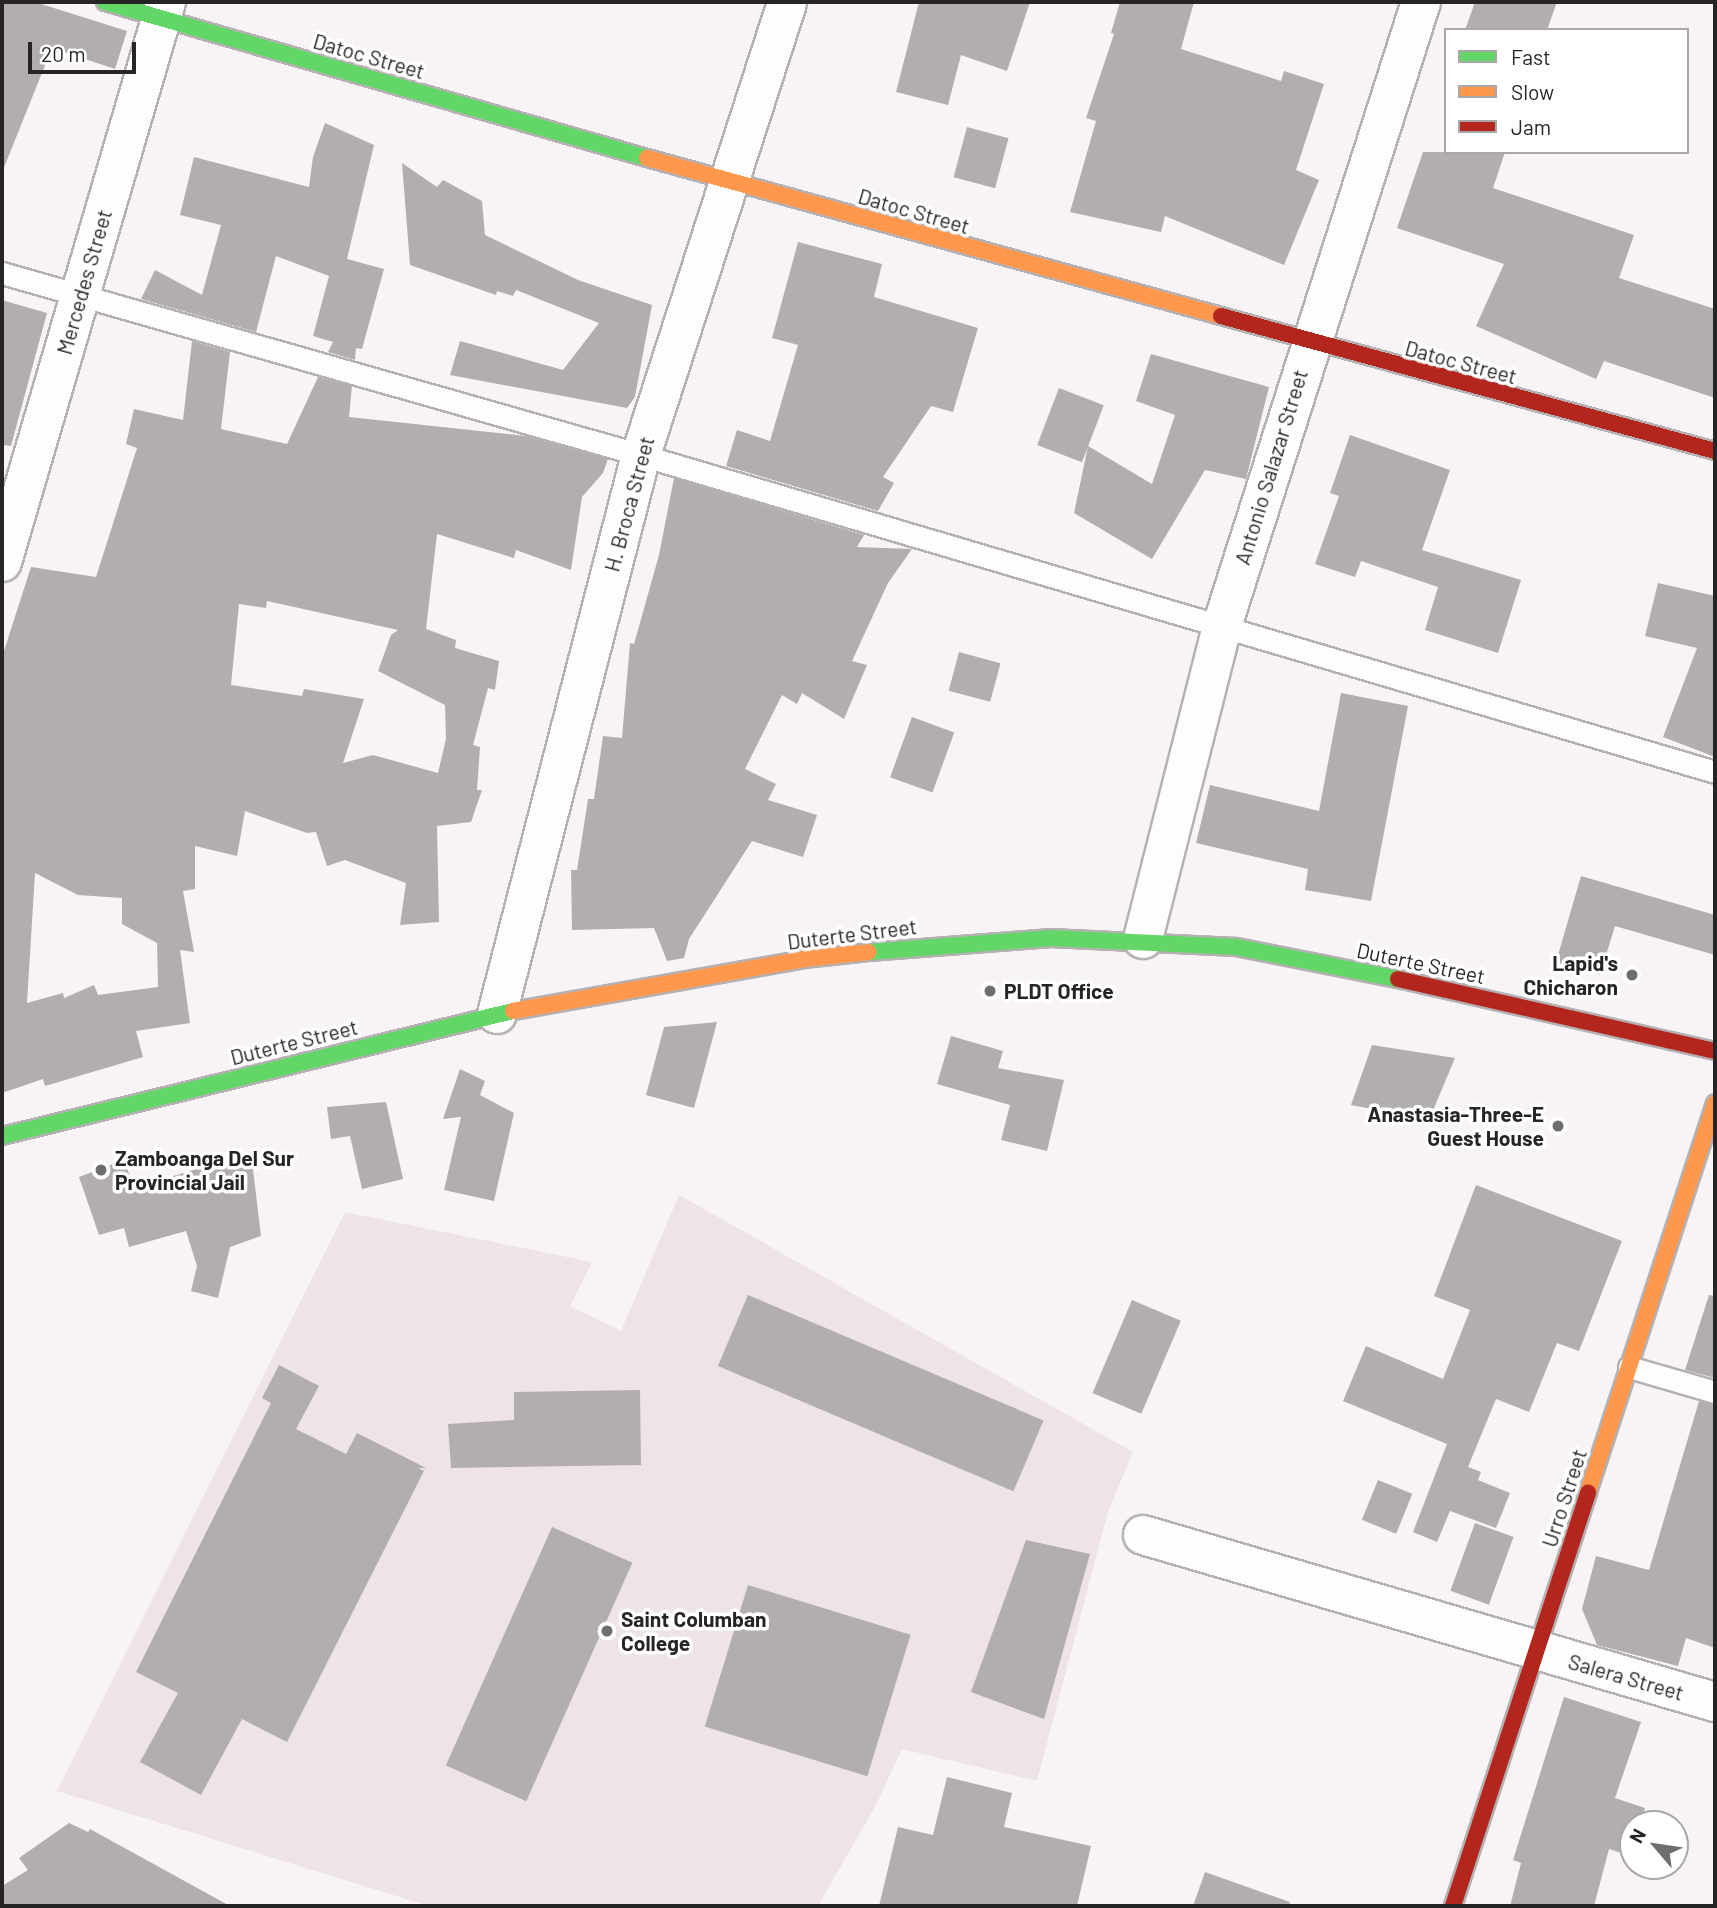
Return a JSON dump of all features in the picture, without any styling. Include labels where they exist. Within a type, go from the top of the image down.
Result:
[{"type":"street","name":"Datoc Street","points":[[105,2],[164,10],[728,181],[1309,343],[1715,451]]},
{"type":"street","name":"H. Broca Street","points":[[497,1014],[641,455],[787,2]]},
{"type":"street","name":"Antonio Salazar Street","points":[[1143,939],[1222,626],[1309,343],[1421,2]]},
{"type":"street","name":"Mercedes Street","points":[[2,562],[164,10]]},
{"type":"street","name":"Duterte Street","points":[[2,1136],[497,1014],[804,959],[943,944],[1143,939],[1286,957],[1715,1051]]},
{"type":"street","name":"Urro Street","points":[[1452,1906],[1715,1103]]},
{"type":"street","name":"Salera Street","points":[[1143,1535],[1536,1652],[1715,1702]]},
{"type":"lane","points":[[2,273],[79,298],[641,455],[1715,772]]},
{"type":"lane","points":[[1629,1367],[1715,1392]]},
{"type":"shaded area","name":"Saint Columban College","points":[[679,1195],[1133,1452],[1108,1512],[1037,1781],[902,1749],[876,1805],[818,1906],[429,1906],[57,1791],[345,1212],[592,1262],[570,1306],[621,1331]]},
{"type":"building","points":[[2,2],[35,2],[127,31],[115,69],[52,48],[3,170]]},
{"type":"building","points":[[919,2],[1030,2],[1007,71],[961,55],[948,105],[896,92]]},
{"type":"building","points":[[1120,2],[1194,2],[1181,49],[1281,81],[1284,71],[1324,84],[1296,170],[1319,180],[1284,265],[1165,216],[1161,232],[1070,212],[1096,121],[1086,118],[1114,34],[1111,33]]},
{"type":"building","points":[[1475,2],[1557,2],[1548,28],[1466,28]]},
{"type":"building","points":[[325,123],[374,145],[347,259],[384,269],[362,349],[356,348],[355,360],[328,352],[333,342],[313,336],[329,276],[276,256],[256,332],[141,299],[155,270],[202,295],[221,225],[180,215],[194,157],[309,187],[313,157]]},
{"type":"building","points":[[967,127],[1009,138],[995,188],[954,177]]},
{"type":"building","points":[[1423,152],[1504,154],[1493,188],[1634,235],[1619,278],[1715,309],[1715,398],[1604,361],[1596,379],[1476,326],[1504,264],[1397,228]]},
{"type":"building","points":[[402,163],[437,187],[443,180],[482,201],[485,235],[578,280],[652,305],[635,397],[627,408],[450,375],[460,341],[563,370],[599,323],[516,290],[513,296],[497,291],[496,295],[410,265]]},
{"type":"building","points":[[798,242],[882,264],[874,297],[978,328],[953,412],[931,406],[883,477],[894,483],[878,511],[726,466],[737,430],[770,441],[798,345],[772,338]]},
{"type":"building","points":[[2,300],[47,313],[11,446],[2,445]]},
{"type":"building","points":[[192,341],[230,352],[221,429],[287,444],[318,377],[352,386],[349,417],[526,436],[608,459],[603,473],[582,497],[571,570],[516,550],[514,558],[437,534],[426,629],[456,640],[455,648],[499,661],[495,690],[488,688],[473,745],[480,747],[477,790],[482,790],[471,822],[437,826],[439,922],[400,925],[406,883],[345,860],[327,866],[316,832],[307,833],[245,811],[237,856],[195,846],[195,889],[183,891],[194,952],[180,950],[190,1023],[136,1031],[143,1057],[45,1086],[43,1079],[2,1093],[2,657],[31,567],[96,577],[137,448],[126,444],[134,409],[183,420]],"holes":[[[267,601],[398,630],[391,635],[378,671],[445,705],[446,739],[438,773],[373,755],[343,763],[364,699],[304,689],[302,696],[231,685],[239,604],[266,608]],[[35,873],[78,895],[122,898],[122,924],[157,943],[158,987],[98,995],[94,985],[64,998],[63,993],[27,1003]]]},
{"type":"building","points":[[1151,354],[1269,387],[1246,479],[1205,470],[1152,559],[1074,513],[1088,446],[1152,484],[1175,415],[1136,401]]},
{"type":"building","points":[[1059,388],[1104,405],[1082,462],[1037,445]]},
{"type":"building","points":[[1350,435],[1450,470],[1422,550],[1521,580],[1498,653],[1425,630],[1438,587],[1361,561],[1355,577],[1315,564],[1339,496],[1330,493]]},
{"type":"building","points":[[674,478],[864,535],[857,547],[912,549],[888,583],[852,661],[867,665],[844,719],[802,693],[797,704],[782,695],[745,769],[776,784],[768,800],[817,815],[803,857],[752,841],[689,939],[684,958],[667,961],[654,928],[572,930],[571,870],[577,870],[588,799],[594,799],[603,736],[622,738],[630,643],[634,644],[659,555]]},
{"type":"building","points":[[1658,583],[1715,596],[1715,757],[1663,737],[1697,648],[1645,636]]},
{"type":"building","points":[[959,652],[1001,663],[990,702],[949,691]]},
{"type":"building","points":[[1341,693],[1408,706],[1371,901],[1305,890],[1308,869],[1196,843],[1210,785],[1319,811]]},
{"type":"building","points":[[912,717],[954,732],[932,793],[890,777]]},
{"type":"building","points":[[1581,876],[1715,915],[1715,955],[1615,926],[1600,975],[1556,962]]},
{"type":"building","points":[[717,1022],[694,1108],[646,1095],[664,1027]]},
{"type":"building","points":[[951,1036],[1003,1051],[998,1068],[1064,1080],[1047,1151],[1001,1140],[1010,1105],[937,1084]]},
{"type":"building","points":[[1372,1045],[1455,1058],[1429,1120],[1351,1105]]},
{"type":"building","points":[[460,1069],[485,1081],[480,1095],[514,1113],[494,1201],[444,1190],[461,1117],[443,1119]]},
{"type":"building","points":[[386,1102],[403,1179],[362,1189],[350,1136],[331,1139],[327,1107]]},
{"type":"building","points":[[251,1153],[261,1236],[230,1247],[218,1298],[191,1291],[197,1266],[186,1231],[129,1247],[124,1228],[99,1235],[79,1177],[124,1160],[134,1188],[203,1167],[202,1160]]},
{"type":"building","points":[[1476,1185],[1622,1241],[1579,1351],[1557,1343],[1529,1412],[1496,1399],[1468,1467],[1481,1472],[1478,1480],[1510,1493],[1496,1528],[1450,1511],[1437,1542],[1413,1532],[1447,1444],[1343,1401],[1366,1346],[1443,1379],[1470,1310],[1434,1296]]},
{"type":"building","points":[[748,1295],[1043,1420],[1013,1491],[718,1366]]},
{"type":"building","points":[[1709,1295],[1715,1296],[1715,1378],[1685,1370]]},
{"type":"building","points":[[1132,1300],[1181,1321],[1141,1414],[1093,1393]]},
{"type":"building","points":[[279,1365],[319,1386],[296,1429],[346,1454],[357,1433],[426,1468],[418,1468],[424,1471],[287,1742],[242,1719],[201,1795],[140,1762],[178,1693],[136,1672],[271,1403],[262,1398]]},
{"type":"building","points":[[640,1390],[641,1465],[451,1468],[448,1424],[514,1420],[514,1392]]},
{"type":"building","points":[[1699,1401],[1715,1405],[1715,1648],[1686,1638],[1678,1666],[1597,1645],[1582,1609],[1596,1556],[1649,1570]]},
{"type":"building","points":[[1378,1480],[1412,1494],[1396,1534],[1362,1520]]},
{"type":"building","points":[[1475,1523],[1514,1537],[1489,1605],[1450,1591]]},
{"type":"building","points":[[552,1527],[632,1563],[526,1801],[446,1765]]},
{"type":"building","points":[[1026,1540],[1090,1554],[1044,1719],[971,1692]]},
{"type":"building","points":[[748,1585],[911,1635],[867,1776],[705,1727]]},
{"type":"building","points":[[1564,1697],[1641,1722],[1615,1798],[1645,1808],[1619,1810],[1619,1852],[1609,1849],[1594,1906],[1510,1906],[1521,1863],[1513,1860]]},
{"type":"building","points":[[947,1777],[1012,1793],[1004,1827],[1091,1846],[1077,1906],[879,1906],[898,1827],[933,1835]]},
{"type":"building","points":[[69,1823],[88,1832],[90,1829],[230,1906],[2,1906],[2,1886],[28,1870],[19,1858]]},
{"type":"building","points":[[1205,1872],[1290,1902],[1289,1906],[1193,1906]]},
{"type":"traffic: fast","points":[[105,2],[647,158]]},
{"type":"traffic: fast","points":[[869,952],[1051,938],[1236,947],[1398,979]]},
{"type":"traffic: fast","points":[[2,1136],[513,1011]]},
{"type":"traffic: slow","points":[[647,158],[1221,316]]},
{"type":"traffic: slow","points":[[513,1011],[804,959],[869,952]]},
{"type":"traffic: slow","points":[[1588,1492],[1715,1103]]},
{"type":"traffic: jam","points":[[1221,316],[1715,451]]},
{"type":"traffic: jam","points":[[1398,979],[1715,1051]]},
{"type":"traffic: jam","points":[[1453,1906],[1588,1492]]},
{"type":"place","name":"Lapid's Chicharon","points":[[1632,975]]},
{"type":"place","name":"PLDT Office","points":[[990,991]]},
{"type":"place","name":"Anastasia-Three-E Guest House","points":[[1558,1126]]},
{"type":"place","name":"Zamboanga Del Sur Provincial Jail","points":[[101,1170]]},
{"type":"place","name":"Saint Columban College","points":[[607,1631]]}]
